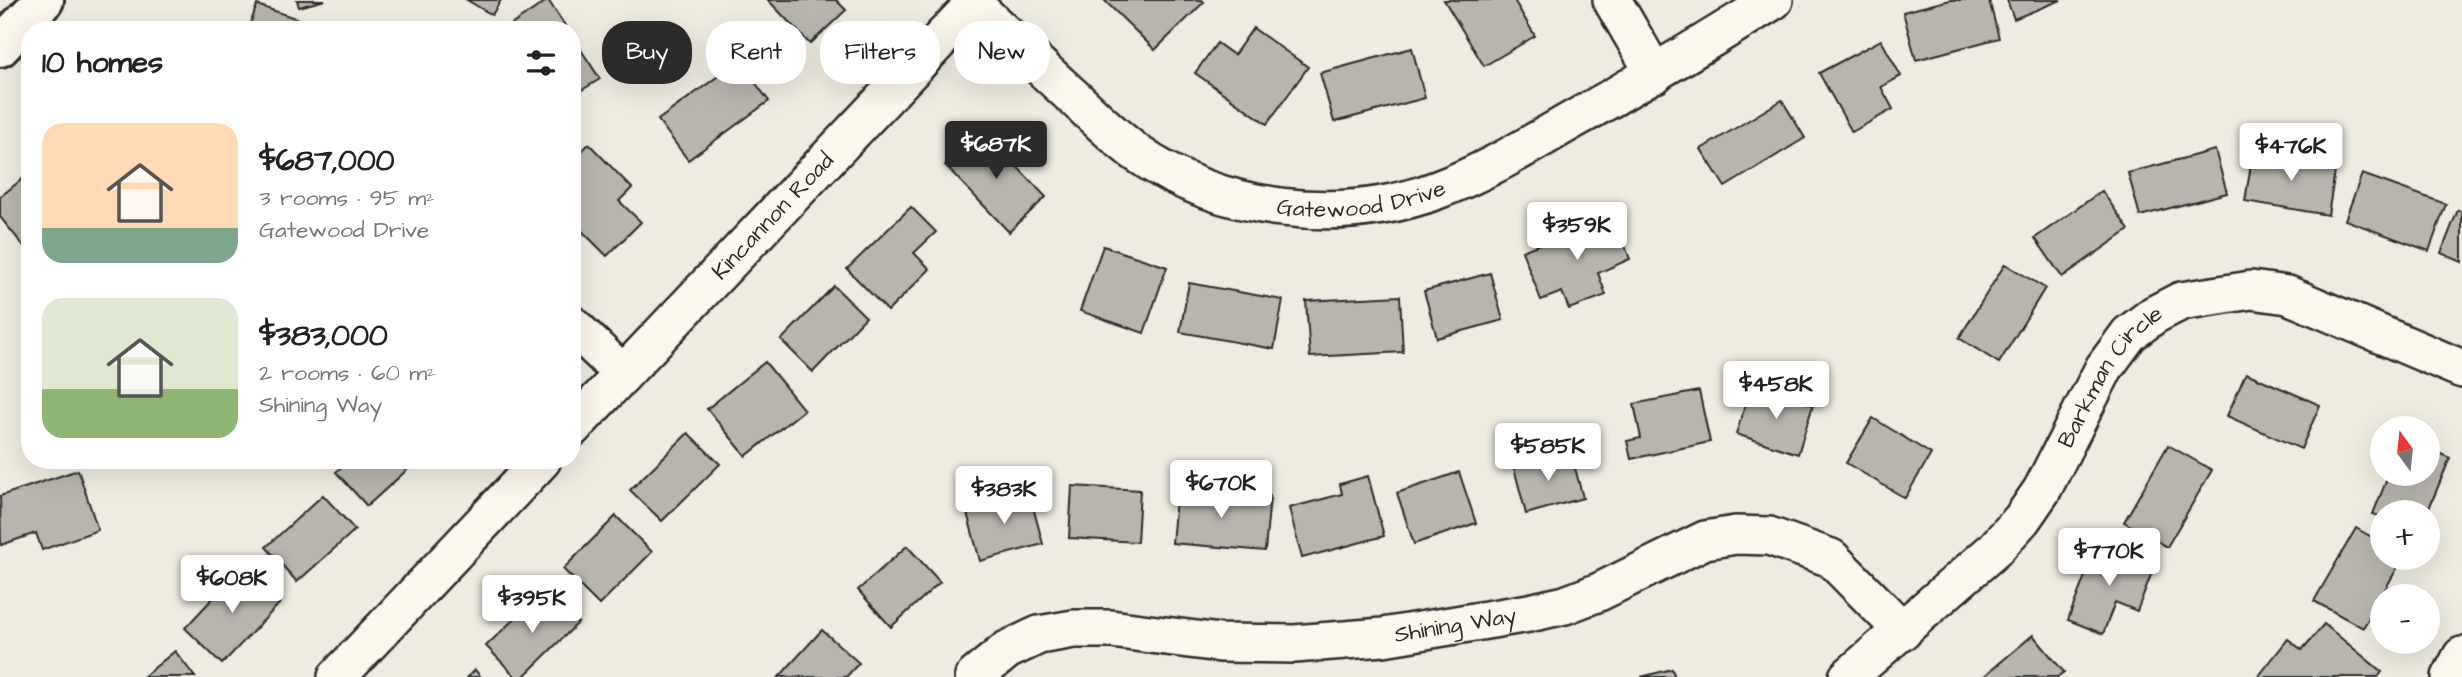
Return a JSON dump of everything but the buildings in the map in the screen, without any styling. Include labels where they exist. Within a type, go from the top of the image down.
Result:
[{"type":"main road","points":[[24,21],[44,0]]},
{"type":"main road","points":[[0,47],[21,25]]},
{"type":"street","points":[[1612,0],[1655,74]]},
{"type":"street","name":"Gatewood Drive","points":[[971,2],[1138,154],[1182,179],[1229,197],[1280,206],[1330,210],[1378,206],[1435,192],[1479,174],[1655,74],[1774,0]]},
{"type":"street","name":"Kincannon Road","points":[[581,418],[971,2]]},
{"type":"street","name":"Barkman Circle","points":[[1849,677],[1994,550],[2022,519],[2042,490],[2104,368],[2129,334],[2154,315],[2181,301],[2251,290],[2288,295],[2462,369]]},
{"type":"street","points":[[581,334],[623,374]]},
{"type":"street","points":[[337,677],[533,469]]},
{"type":"street","name":"Shining Way","points":[[974,677],[1007,650],[1039,635],[1074,629],[1111,629],[1220,643],[1294,644],[1383,637],[1530,613],[1565,605],[1599,592],[1705,540],[1736,535],[1769,536],[1831,558],[1903,631]]},
{"type":"street","points":[[2451,677],[2462,656]]}]
